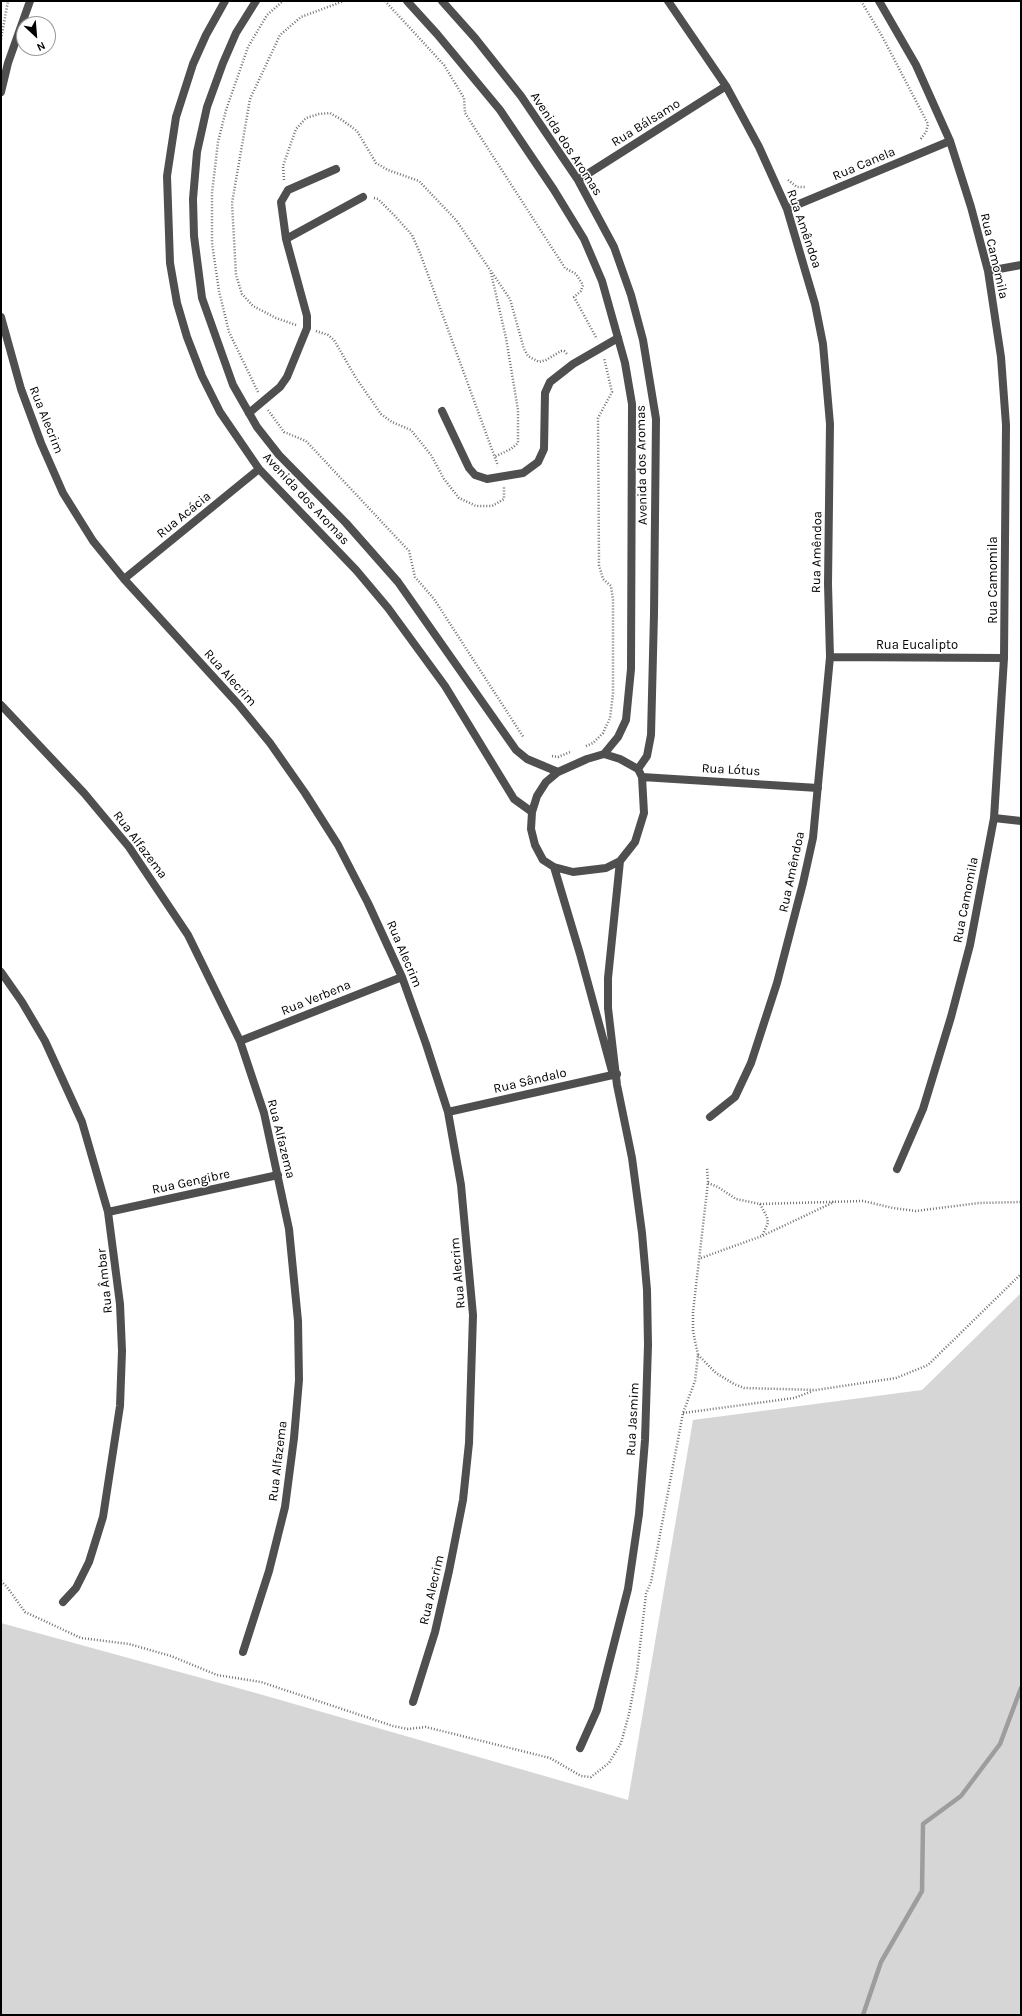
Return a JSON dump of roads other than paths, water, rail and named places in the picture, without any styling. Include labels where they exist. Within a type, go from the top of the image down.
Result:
[{"type":"street","points":[[1,92],[8,63],[30,1]]},
{"type":"street","name":"Avenida dos Aromas","points":[[225,1],[206,35],[193,64],[176,118],[167,176],[170,256],[177,303],[187,337],[202,376],[220,412],[259,469],[356,570],[388,608],[445,686],[514,799],[532,812]]},
{"type":"street","name":"Avenida dos Aromas","points":[[256,1],[236,33],[207,107],[198,152],[193,199],[194,236],[202,298],[233,385],[257,427],[279,455],[346,523],[398,582],[516,750],[527,759],[558,772]]},
{"type":"street","name":"Avenida dos Aromas","points":[[407,1],[437,34],[500,110],[554,190],[584,240],[602,280],[625,363],[632,404],[631,669],[626,720],[618,737],[604,754]]},
{"type":"street","name":"Avenida dos Aromas","points":[[442,1],[475,38],[520,96],[578,180],[614,247],[631,295],[643,340],[656,419],[651,735],[647,756],[640,773]]},
{"type":"street","name":"Rua Amêndoa","points":[[668,1],[726,86],[759,147],[787,209],[815,304],[823,344],[830,424],[828,584],[830,657],[813,838],[777,983],[751,1063],[735,1097],[710,1117]]},
{"type":"street","name":"Rua Camomila","points":[[878,1],[916,65],[950,141],[971,206],[988,271],[1001,357],[1006,425],[1004,658],[994,818],[970,945],[951,1017],[923,1109],[897,1169]]},
{"type":"street","name":"Rua Bálsamo","points":[[578,180],[726,86]]},
{"type":"street","name":"Rua Canela","points":[[787,209],[950,141]]},
{"type":"street","points":[[249,413],[280,387],[287,377],[307,328],[307,316],[286,239],[281,202],[284,194],[288,190],[336,169]]},
{"type":"street","points":[[286,239],[363,197]]},
{"type":"street","points":[[988,271],[1021,265]]},
{"type":"street","name":"Rua Alecrim","points":[[1,317],[20,389],[41,443],[63,493],[93,540],[124,579],[238,704],[270,744],[306,793],[345,858],[368,903],[402,977],[448,1112],[461,1185],[473,1315],[469,1443],[463,1500],[449,1571],[435,1632],[413,1702]]},
{"type":"street","points":[[442,411],[469,468],[475,475],[487,479],[523,473],[538,462],[544,449],[545,393],[550,382],[573,364],[601,346],[618,338]]},
{"type":"street","name":"Rua Acácia","points":[[124,579],[259,469]]},
{"type":"street","name":"Rua Eucalipto","points":[[830,657],[1004,658]]},
{"type":"street","name":"Rua Alfazema","points":[[1,705],[84,793],[129,847],[188,935],[240,1041],[264,1113],[289,1229],[295,1272],[299,1380],[294,1438],[284,1508],[269,1571],[243,1652]]},
{"type":"street","points":[[604,754],[620,759],[640,773],[644,813],[635,842],[620,861],[606,868],[588,872],[573,872],[554,867],[543,860],[535,845],[531,829],[532,812],[537,796],[546,782],[558,772],[576,763],[604,754]]},
{"type":"street","name":"Rua Lótus","points":[[640,773],[818,788]]},
{"type":"street","points":[[994,818],[1021,821]]},
{"type":"street","points":[[615,1075],[608,1008],[608,978],[620,861]]},
{"type":"street","points":[[554,867],[615,1075]]},
{"type":"street","name":"Rua Âmbar","points":[[1,972],[22,1002],[45,1041],[82,1122],[108,1212],[120,1304],[122,1351],[120,1406],[103,1517],[89,1562],[76,1588],[63,1602]]},
{"type":"street","name":"Rua Verbena","points":[[240,1041],[402,977]]},
{"type":"street","name":"Rua Jasmim","points":[[580,1748],[597,1710],[628,1589],[646,1440],[648,1345],[647,1290],[633,1166],[615,1075]]},
{"type":"street","name":"Rua Sândalo","points":[[448,1112],[615,1075]]},
{"type":"street","name":"Rua Gengibre","points":[[108,1212],[278,1175]]},
{"type":"waterway","points":[[863,2015],[881,1962],[922,1891],[923,1824],[961,1796],[1000,1744],[1021,1688]]}]
